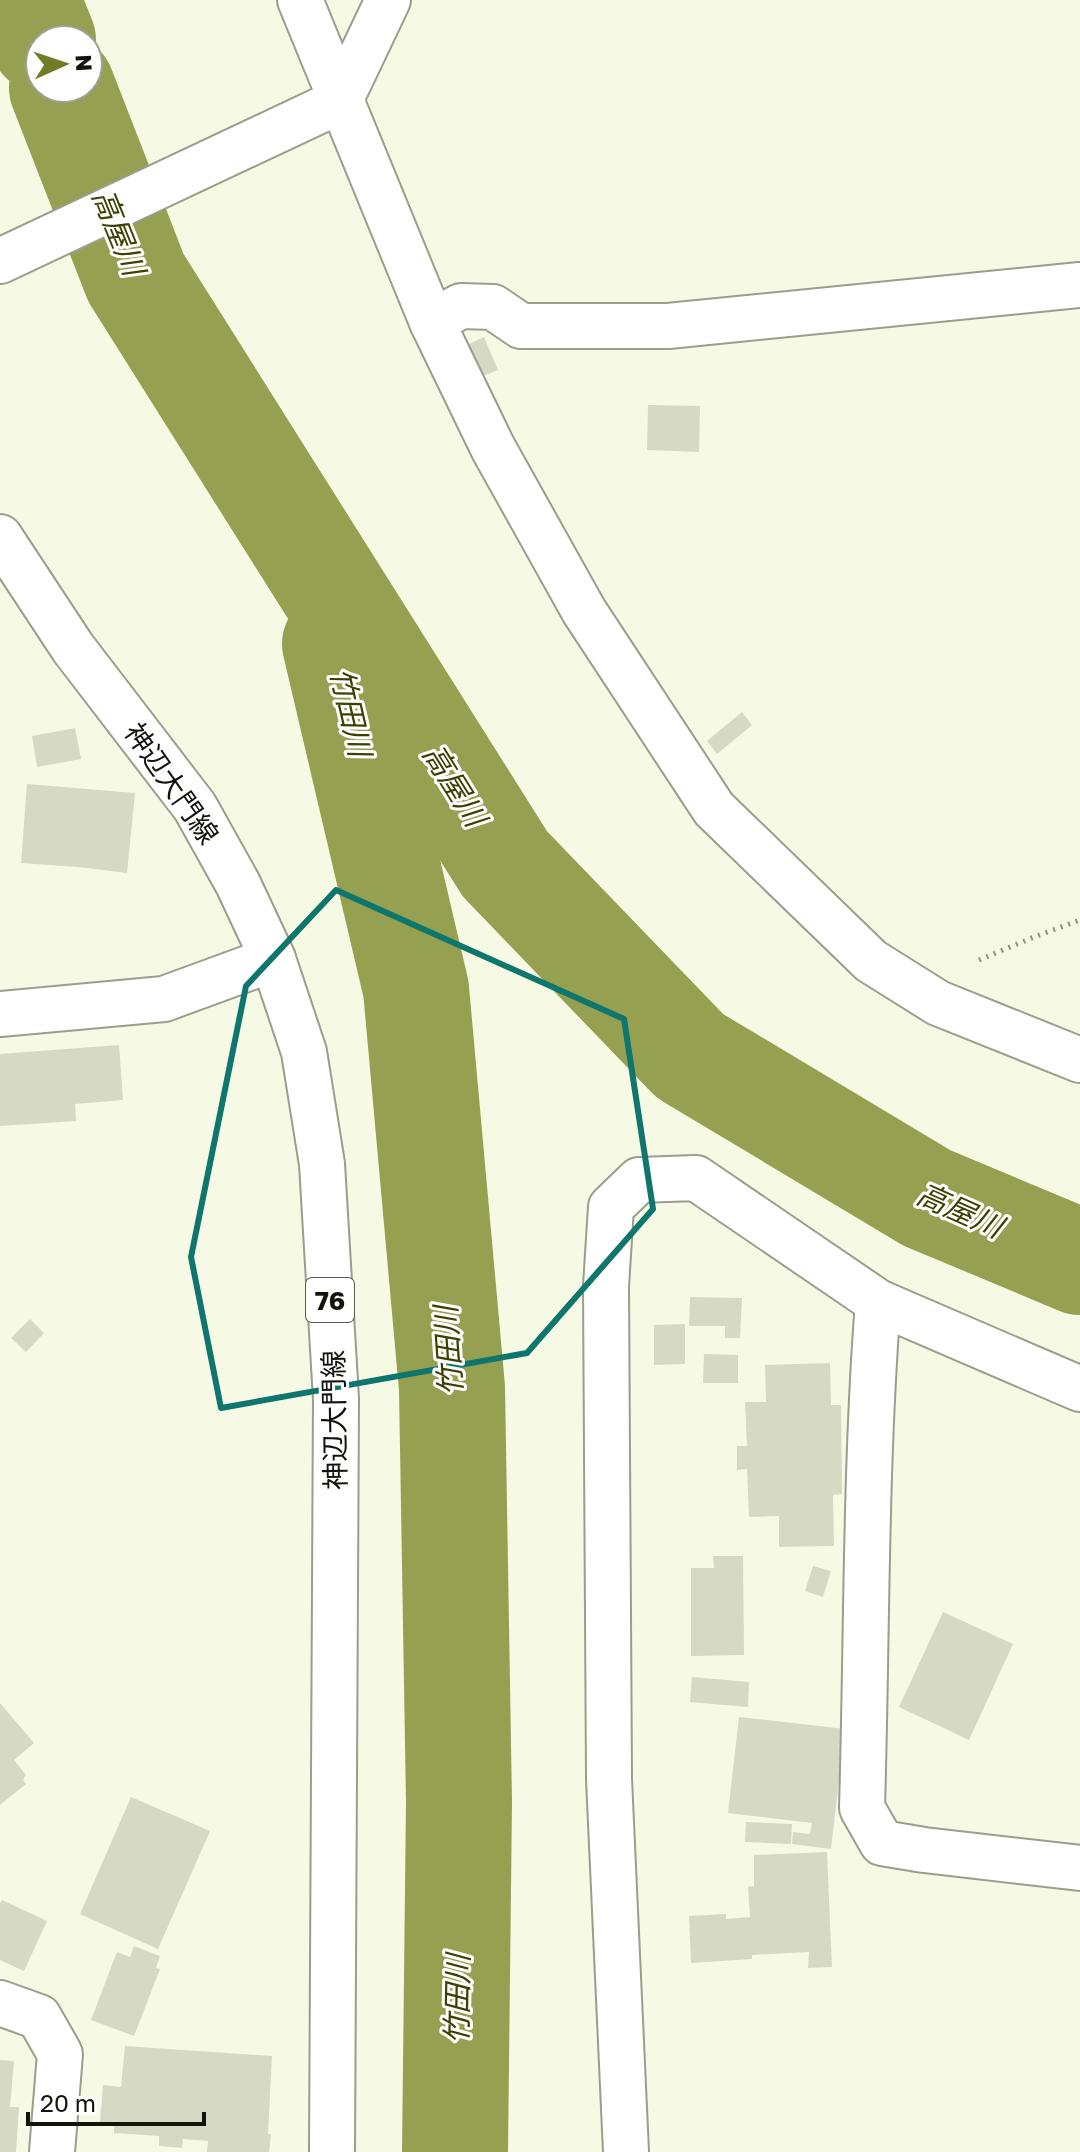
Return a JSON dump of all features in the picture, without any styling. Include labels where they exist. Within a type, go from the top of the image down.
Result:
[{"type":"street","points":[[300,0],[333,105],[493,448],[584,611],[714,809],[871,961],[938,1003],[1080,1060]]},
{"type":"street","points":[[0,261],[333,105],[388,0]]},
{"type":"street","points":[[432,322],[461,306],[493,307],[521,326],[668,326],[1080,285]]},
{"type":"street","name":"神辺大門線","points":[[0,537],[73,648],[195,807],[238,884],[273,959],[304,1052],[322,1164],[336,1399],[332,2152]]},
{"type":"street","points":[[0,1014],[164,999],[273,959]]},
{"type":"street","points":[[626,2152],[609,1779],[606,1286],[611,1207],[639,1180],[696,1178],[878,1302],[1080,1389]]},
{"type":"street","points":[[878,1302],[872,1378],[862,1808],[882,1843],[1080,1868]]},
{"type":"street","points":[[0,2003],[39,2017],[60,2054],[52,2152]]},
{"type":"path","points":[[938,1003],[963,967],[1080,920]]},
{"type":"highlighted area","points":[[336,890],[624,1019],[653,1209],[527,1353],[221,1408],[191,1257],[246,986]]},
{"type":"building","points":[[484,337],[498,370],[483,376],[469,344]]},
{"type":"building","points":[[648,405],[700,406],[699,452],[647,450]]},
{"type":"building","points":[[742,712],[752,725],[717,754],[707,741]]},
{"type":"building","points":[[75,728],[81,759],[37,767],[32,736]]},
{"type":"building","points":[[27,784],[135,793],[127,873],[21,863]]},
{"type":"building","points":[[119,1045],[123,1100],[75,1104],[76,1121],[0,1126],[0,1054]]},
{"type":"building","points":[[690,1297],[742,1298],[740,1338],[725,1338],[725,1326],[689,1326]]},
{"type":"building","points":[[30,1319],[44,1333],[26,1352],[11,1338]]},
{"type":"building","points":[[685,1324],[685,1364],[654,1365],[654,1325]]},
{"type":"building","points":[[704,1354],[738,1355],[738,1383],[703,1383]]},
{"type":"building","points":[[830,1363],[831,1405],[841,1405],[842,1494],[833,1495],[834,1546],[779,1547],[779,1516],[749,1517],[747,1469],[737,1470],[737,1446],[747,1446],[745,1402],[766,1402],[765,1365]]},
{"type":"building","points":[[713,1556],[743,1556],[744,1655],[691,1656],[691,1568],[714,1568]]},
{"type":"building","points":[[813,1566],[831,1571],[823,1597],[805,1591]]},
{"type":"building","points":[[943,1612],[1013,1644],[969,1740],[899,1707]]},
{"type":"building","points":[[692,1677],[749,1682],[748,1707],[690,1702]]},
{"type":"building","points":[[0,1703],[34,1743],[14,1760],[26,1775],[23,1780],[26,1784],[0,1805]]},
{"type":"building","points":[[739,1717],[845,1729],[831,1849],[792,1844],[793,1832],[810,1834],[812,1823],[728,1813]]},
{"type":"building","points":[[131,1797],[210,1831],[158,1949],[80,1914]]},
{"type":"building","points":[[746,1822],[792,1824],[791,1844],[745,1842]]},
{"type":"building","points":[[827,1852],[832,1967],[808,1968],[809,1952],[691,1963],[689,1916],[726,1914],[726,1919],[750,1917],[748,1887],[754,1886],[754,1855]]},
{"type":"building","points":[[2,1900],[47,1921],[24,1971],[0,1960]]},
{"type":"building","points":[[134,1946],[160,1956],[156,1968],[160,1969],[134,2036],[91,2020],[117,1952],[130,1957]]},
{"type":"building","points":[[125,2046],[272,2056],[269,2152],[207,2152],[208,2141],[183,2139],[182,2148],[159,2146],[159,2136],[114,2133],[114,2123],[100,2122],[103,2085],[121,2087]]},
{"type":"building","points":[[0,2060],[14,2061],[10,2107],[19,2107],[16,2152],[0,2152]]},
{"type":"waterway","name":"高屋川","points":[[27,0],[37,24]]},
{"type":"waterway","name":"高屋川","points":[[68,104],[136,278],[505,864],[690,1056],[927,1198],[1080,1262]]},
{"type":"waterway","name":"竹田川","points":[[335,644],[416,989],[452,1388],[459,1802],[455,2152]]}]
